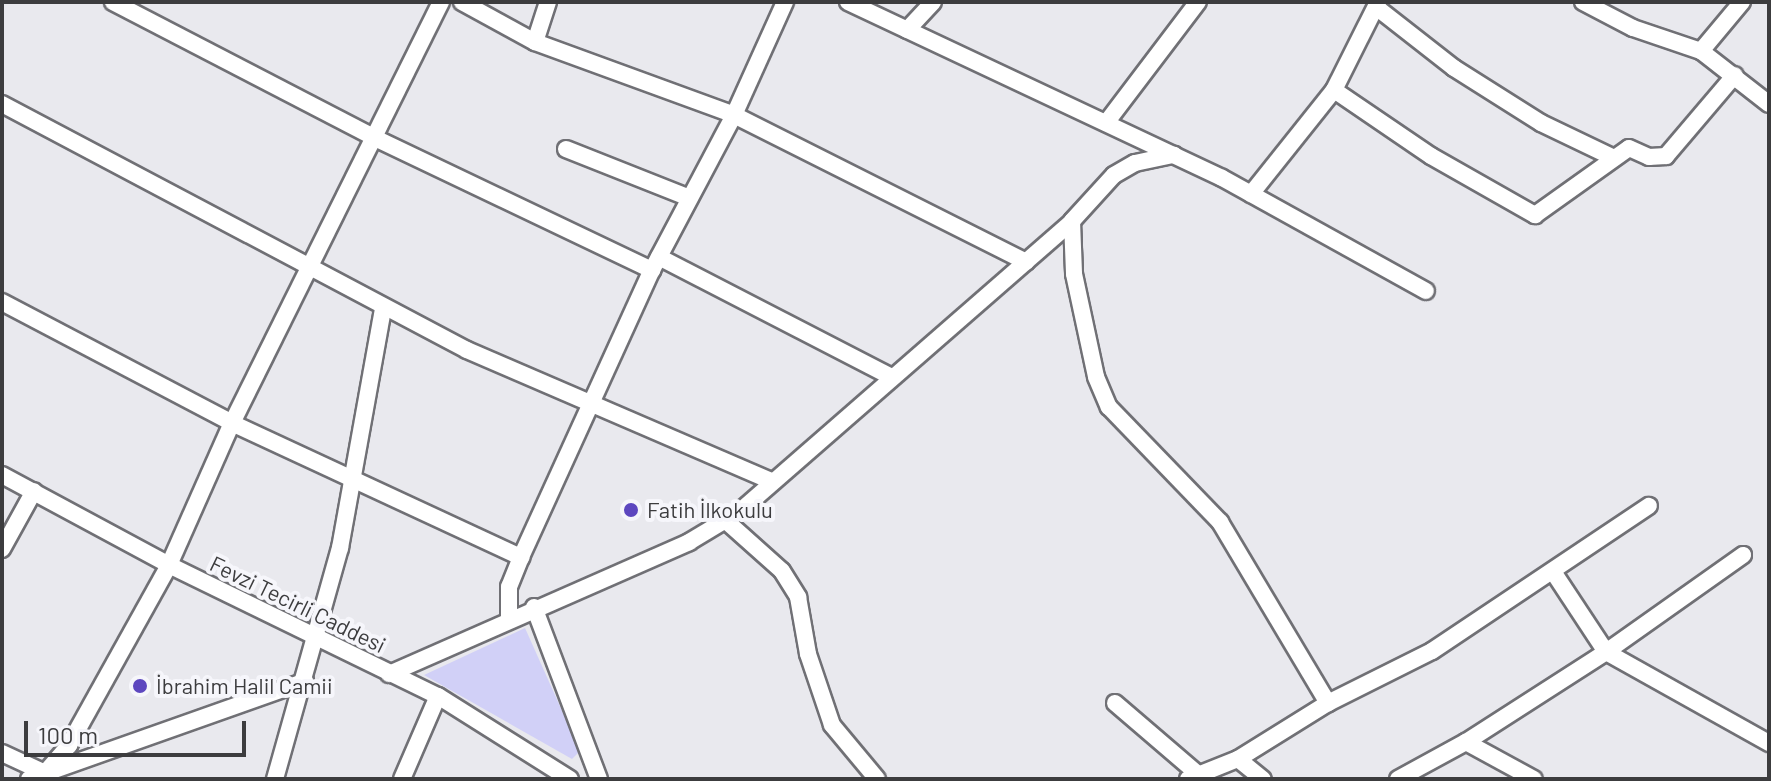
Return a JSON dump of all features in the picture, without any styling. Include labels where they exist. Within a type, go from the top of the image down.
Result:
[{"type":"street","points":[[113,2],[377,139],[656,263],[890,376]]},
{"type":"street","points":[[37,776],[69,745],[169,565],[232,423],[311,272],[441,2]]},
{"type":"street","points":[[462,2],[535,42],[734,115],[1026,262]]},
{"type":"street","points":[[535,42],[548,2]]},
{"type":"street","points":[[509,619],[509,587],[521,557],[656,263],[734,115],[785,2]]},
{"type":"street","points":[[848,2],[1174,155],[1426,291]]},
{"type":"street","points":[[907,30],[933,2]]},
{"type":"street","points":[[1106,123],[1198,2]]},
{"type":"street","points":[[1583,2],[1633,28],[1701,51],[1769,104]]},
{"type":"street","points":[[1701,51],[1742,2]]},
{"type":"street","points":[[1251,194],[1334,90],[1377,4],[1454,68],[1528,115],[1614,158]]},
{"type":"street","points":[[1334,90],[1431,156],[1535,215],[1629,148],[1649,157],[1666,156],[1735,75]]},
{"type":"street","points":[[2,104],[383,308],[591,405],[771,481]]},
{"type":"street","points":[[566,149],[690,198]]},
{"type":"street","points":[[389,674],[534,607],[689,542],[725,520],[1026,262],[1072,221],[1114,175],[1135,163],[1174,155]]},
{"type":"street","points":[[1072,221],[1074,274],[1096,377],[1109,407],[1220,522],[1328,703]]},
{"type":"street","points":[[2,302],[232,423],[521,557]]},
{"type":"street","points":[[275,779],[318,640],[354,482],[383,308]]},
{"type":"street","name":"Fevzi Tecirli Caddesi","points":[[2,475],[169,565],[438,696],[570,779]]},
{"type":"street","points":[[2,549],[34,491]]},
{"type":"street","points":[[1115,703],[1193,777],[1238,759],[1328,703],[1432,651],[1554,573],[1649,506]]},
{"type":"street","points":[[725,520],[782,571],[798,597],[808,654],[832,725],[877,779]]},
{"type":"street","points":[[1398,779],[1466,742],[1606,652],[1743,555]]},
{"type":"street","points":[[1554,573],[1606,652],[1769,743]]},
{"type":"street","points":[[534,607],[599,779]]},
{"type":"street","points":[[37,776],[305,681]]},
{"type":"street","points":[[402,779],[438,696]]},
{"type":"street","points":[[1466,742],[1534,779]]},
{"type":"street","points":[[2,753],[37,776]]},
{"type":"street","points":[[1238,759],[1263,779]]},
{"type":"shaded area","points":[[525,628],[580,751],[572,759],[424,675]]},
{"type":"place","name":"Fatih İlkokulu","points":[[631,510]]},
{"type":"place","name":"İbrahim Halil Camii","points":[[140,686]]}]
